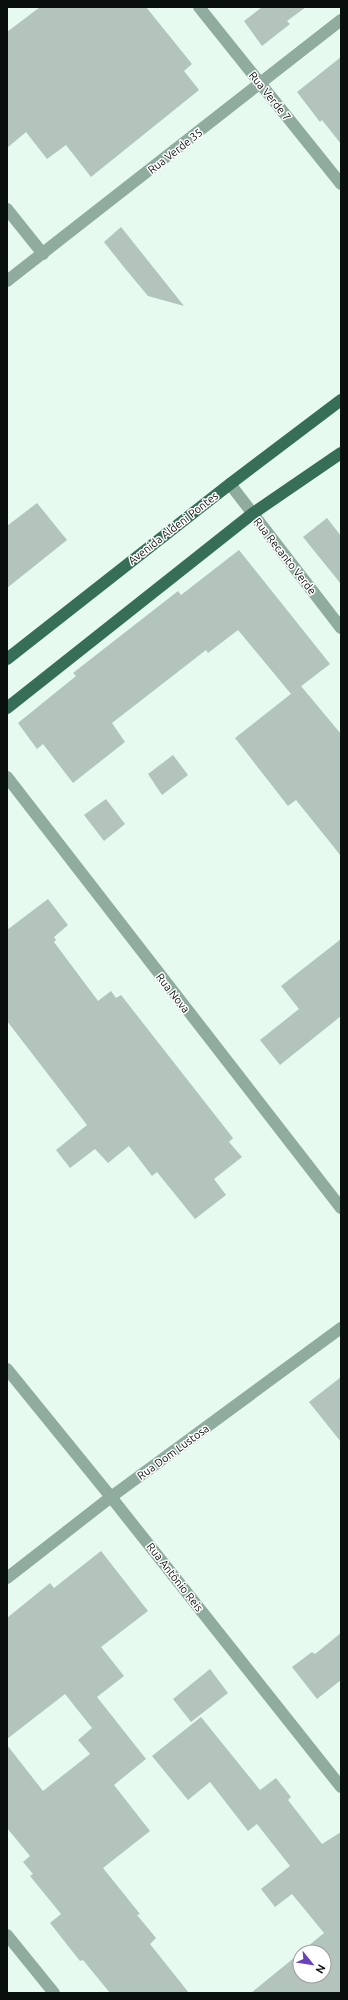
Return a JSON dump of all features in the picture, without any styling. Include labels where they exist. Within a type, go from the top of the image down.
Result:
[{"type":"main road","name":"Avenida Aldeni Pontes","points":[[7,659],[230,484],[341,400]]},
{"type":"main road","points":[[7,708],[252,514],[341,453]]},
{"type":"street","name":"Rua Verde 7","points":[[199,7],[260,85],[341,184]]},
{"type":"street","name":"Rua Verde 35","points":[[7,281],[260,85],[341,20]]},
{"type":"street","points":[[7,209],[43,254]]},
{"type":"street","name":"Rua Recanto Verde","points":[[230,484],[341,628]]},
{"type":"street","name":"Rua Nova","points":[[7,777],[341,1208]]},
{"type":"street","name":"Rua Dom Lustosa","points":[[7,1578],[111,1497],[341,1328]]},
{"type":"street","name":"Rua Antônio Reis","points":[[7,1369],[111,1497],[341,1787]]},
{"type":"street","points":[[7,1935],[54,1993]]},
{"type":"building","points":[[40,7],[146,7],[192,64],[184,71],[199,90],[91,177],[66,145],[47,159],[26,132],[7,148],[7,32]]},
{"type":"building","points":[[262,7],[306,7],[287,21],[290,24],[262,46],[244,21]]},
{"type":"building","points":[[341,57],[341,144],[322,120],[320,122],[297,92]]},
{"type":"building","points":[[121,227],[184,306],[148,296],[123,266],[104,242]]},
{"type":"building","points":[[37,503],[67,540],[7,588],[7,526]]},
{"type":"building","points":[[327,518],[341,536],[341,584],[303,537]]},
{"type":"building","points":[[239,550],[330,664],[291,694],[238,630],[208,653],[206,650],[112,723],[125,742],[73,783],[43,744],[37,749],[18,723],[76,676],[73,673],[178,591],[181,595]]},
{"type":"building","points":[[301,686],[341,734],[341,856],[296,800],[288,806],[235,738]]},
{"type":"building","points":[[173,755],[188,775],[162,795],[148,774]]},
{"type":"building","points":[[106,799],[125,824],[104,841],[84,815]]},
{"type":"building","points":[[48,899],[68,925],[54,937],[56,940],[54,942],[98,1001],[111,991],[116,998],[121,995],[233,1138],[229,1142],[242,1157],[214,1179],[226,1195],[195,1219],[157,1172],[152,1176],[129,1146],[108,1163],[95,1149],[70,1168],[56,1150],[87,1125],[7,1021],[7,930]]},
{"type":"building","points":[[341,939],[341,1016],[280,1065],[260,1040],[299,1009],[281,986]]},
{"type":"building","points":[[341,1377],[341,1442],[309,1402]]},
{"type":"building","points":[[101,1551],[148,1611],[101,1647],[124,1676],[97,1697],[146,1759],[114,1785],[150,1831],[103,1868],[140,1914],[137,1915],[156,1938],[150,1944],[189,1993],[110,1993],[83,1960],[80,1961],[50,1923],[61,1914],[30,1876],[33,1874],[23,1862],[30,1856],[7,1828],[7,1745],[43,1791],[90,1754],[78,1740],[92,1728],[65,1694],[7,1739],[7,1618],[50,1583],[54,1588]]},
{"type":"building","points":[[341,1633],[341,1680],[317,1699],[292,1667],[312,1652],[315,1654]]},
{"type":"building","points":[[210,1669],[228,1693],[191,1722],[173,1699]]},
{"type":"building","points":[[201,1717],[260,1790],[276,1778],[291,1797],[288,1800],[322,1844],[341,1832],[341,1993],[251,1993],[292,1960],[292,1984],[332,1984],[332,1944],[311,1944],[324,1933],[292,1894],[275,1907],[261,1889],[290,1866],[257,1824],[248,1831],[210,1782],[188,1800],[152,1756]]}]
